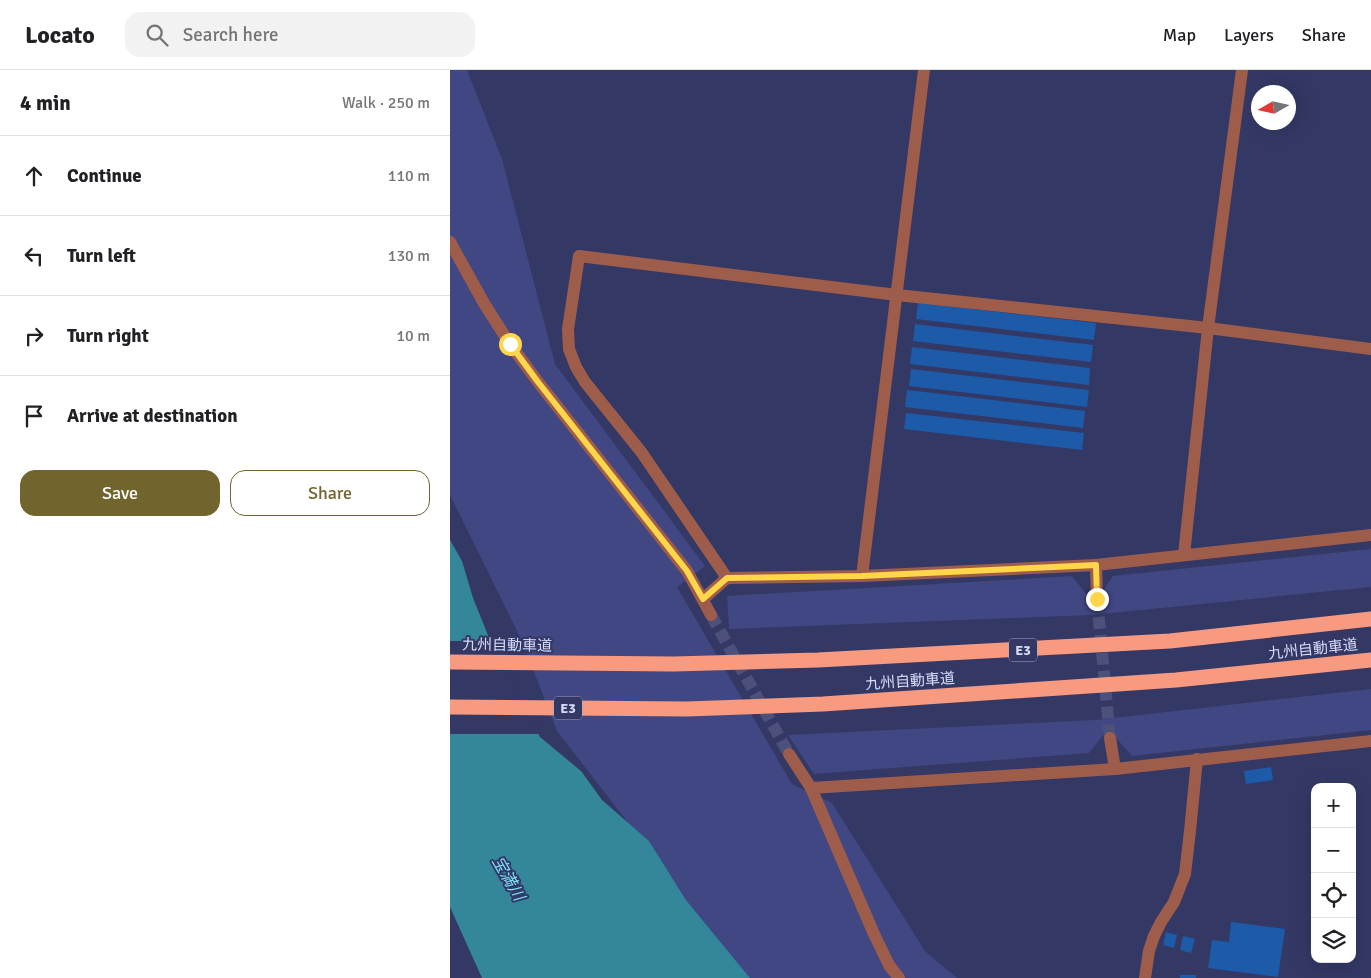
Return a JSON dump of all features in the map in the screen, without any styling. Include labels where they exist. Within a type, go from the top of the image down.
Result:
[{"type":"highway","name":"九州自動車道","points":[[450,662],[674,664],[818,660],[1161,641],[1371,619]]},
{"type":"highway","name":"九州自動車道","points":[[450,707],[687,709],[822,704],[1176,680],[1371,660]]},
{"type":"street","points":[[862,576],[924,70]]},
{"type":"street","points":[[1184,555],[1208,328],[1242,70]]},
{"type":"street","points":[[450,242],[485,305],[510,344],[687,571],[711,615]]},
{"type":"street","points":[[727,578],[642,453],[576,367],[569,349],[568,329],[579,256],[897,294],[1208,328],[1371,349]]},
{"type":"street","points":[[703,599],[727,578],[862,576],[1096,565],[1371,535]]},
{"type":"street","points":[[1096,565],[1097,599]]},
{"type":"street","points":[[1110,738],[1115,769]]},
{"type":"street","points":[[811,788],[1115,769],[1371,740]]},
{"type":"street","points":[[789,754],[811,788],[874,934],[889,965],[899,978]]},
{"type":"street","points":[[1145,978],[1149,952],[1154,936],[1174,902],[1185,874],[1197,759]]},
{"type":"shaded area","points":[[450,70],[467,70],[502,159],[555,364],[705,566],[677,587],[792,784],[832,803],[925,951],[957,978],[750,978],[686,900],[649,841],[629,824],[557,731],[521,639],[450,495]]},
{"type":"shaded area","points":[[1371,549],[1371,587],[1091,615],[729,629],[727,596],[1072,576],[1094,604],[1113,576]]},
{"type":"shaded area","points":[[1371,689],[1371,730],[1132,756],[1108,729],[1089,753],[814,774],[788,735],[1095,720]]},
{"type":"water","name":"宝満川","points":[[450,540],[462,561],[473,598],[494,650],[540,737],[581,771],[602,800],[649,841],[686,900],[750,978],[482,978],[450,907]]},
{"type":"pier","points":[[450,641],[493,641],[541,734],[450,734]]},
{"type":"building","points":[[918,303],[1096,323],[1094,340],[916,319]]},
{"type":"building","points":[[915,324],[1093,345],[1091,362],[913,341]]},
{"type":"building","points":[[912,347],[1090,368],[1089,385],[910,364]]},
{"type":"building","points":[[911,369],[1089,390],[1087,407],[909,386]]},
{"type":"building","points":[[907,390],[1085,411],[1083,428],[905,407]]},
{"type":"building","points":[[906,413],[1084,433],[1082,450],[904,429]]},
{"type":"building","points":[[1271,767],[1273,780],[1246,784],[1244,771]]},
{"type":"building","points":[[1231,922],[1285,929],[1278,977],[1208,968],[1212,940],[1229,942]]},
{"type":"building","points":[[1166,932],[1177,935],[1174,948],[1163,945]]},
{"type":"building","points":[[1183,936],[1195,939],[1191,953],[1180,950]]},
{"type":"building","points":[[1180,975],[1196,975],[1196,978],[1180,978]]},
{"type":"tunnel","points":[[1097,599],[1110,738]]},
{"type":"tunnel","points":[[711,615],[789,754]]},
{"type":"route","points":[[510,344],[687,571],[703,599],[727,578],[862,576],[1096,565],[1097,599]]}]
